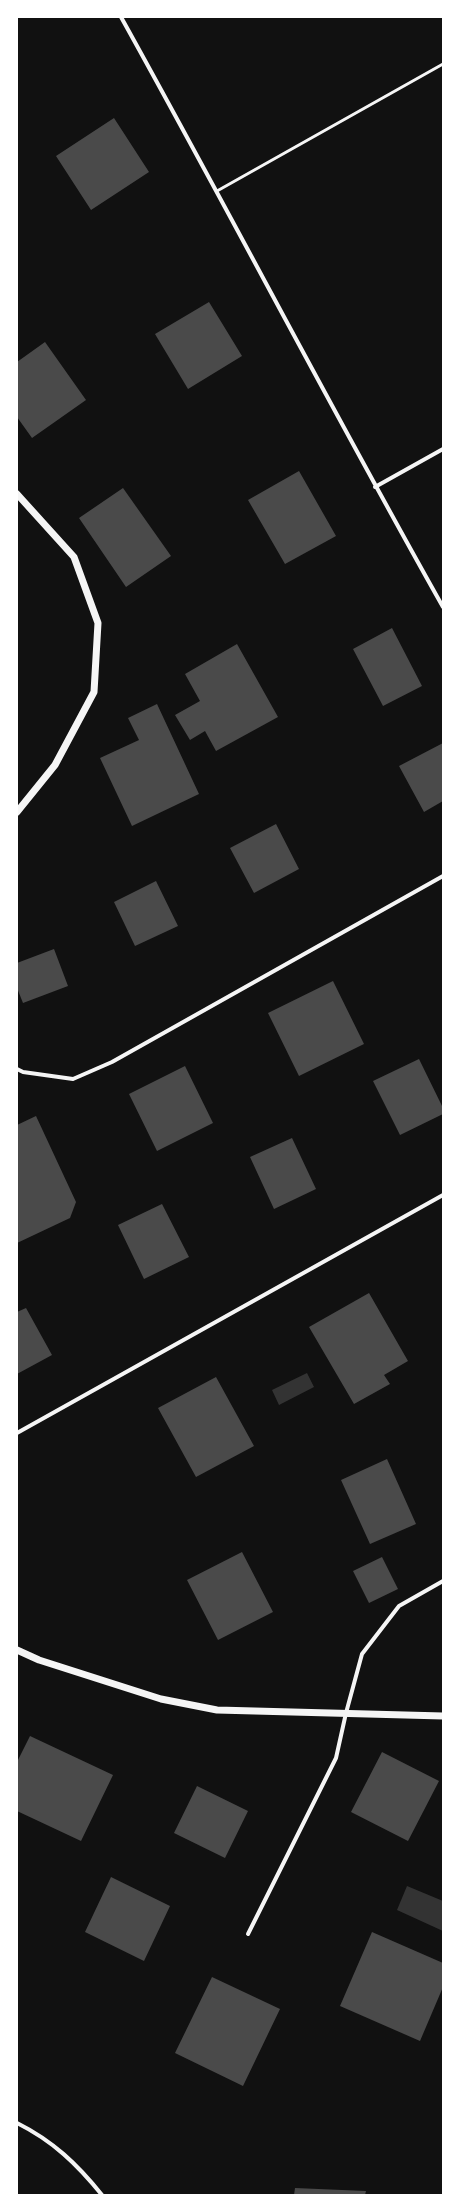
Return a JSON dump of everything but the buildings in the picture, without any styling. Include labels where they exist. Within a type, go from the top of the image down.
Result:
[{"type":"street","points":[[121,17],[217,191],[375,487],[443,607]]},
{"type":"street","points":[[375,487],[443,449]]},
{"type":"street","points":[[17,494],[74,557],[98,623],[94,692],[55,765],[17,812]]},
{"type":"street","points":[[17,1069],[23,1072],[73,1079],[112,1062],[443,876]]},
{"type":"street","points":[[17,1433],[443,1195]]},
{"type":"street","points":[[248,1934],[336,1758],[346,1712],[362,1654],[399,1606],[443,1581]]},
{"type":"street","points":[[17,1650],[39,1660],[161,1699],[217,1710],[346,1712],[443,1716]]},
{"type":"street","points":[[17,2124],[40,2134],[80,2168],[102,2195]]},
{"type":"lane","points":[[217,191],[443,64]]},
{"type":"shaded area","points":[[307,1373],[314,1387],[279,1405],[272,1390]]},
{"type":"shaded area","points":[[407,1886],[443,1901],[443,1931],[397,1910]]}]
